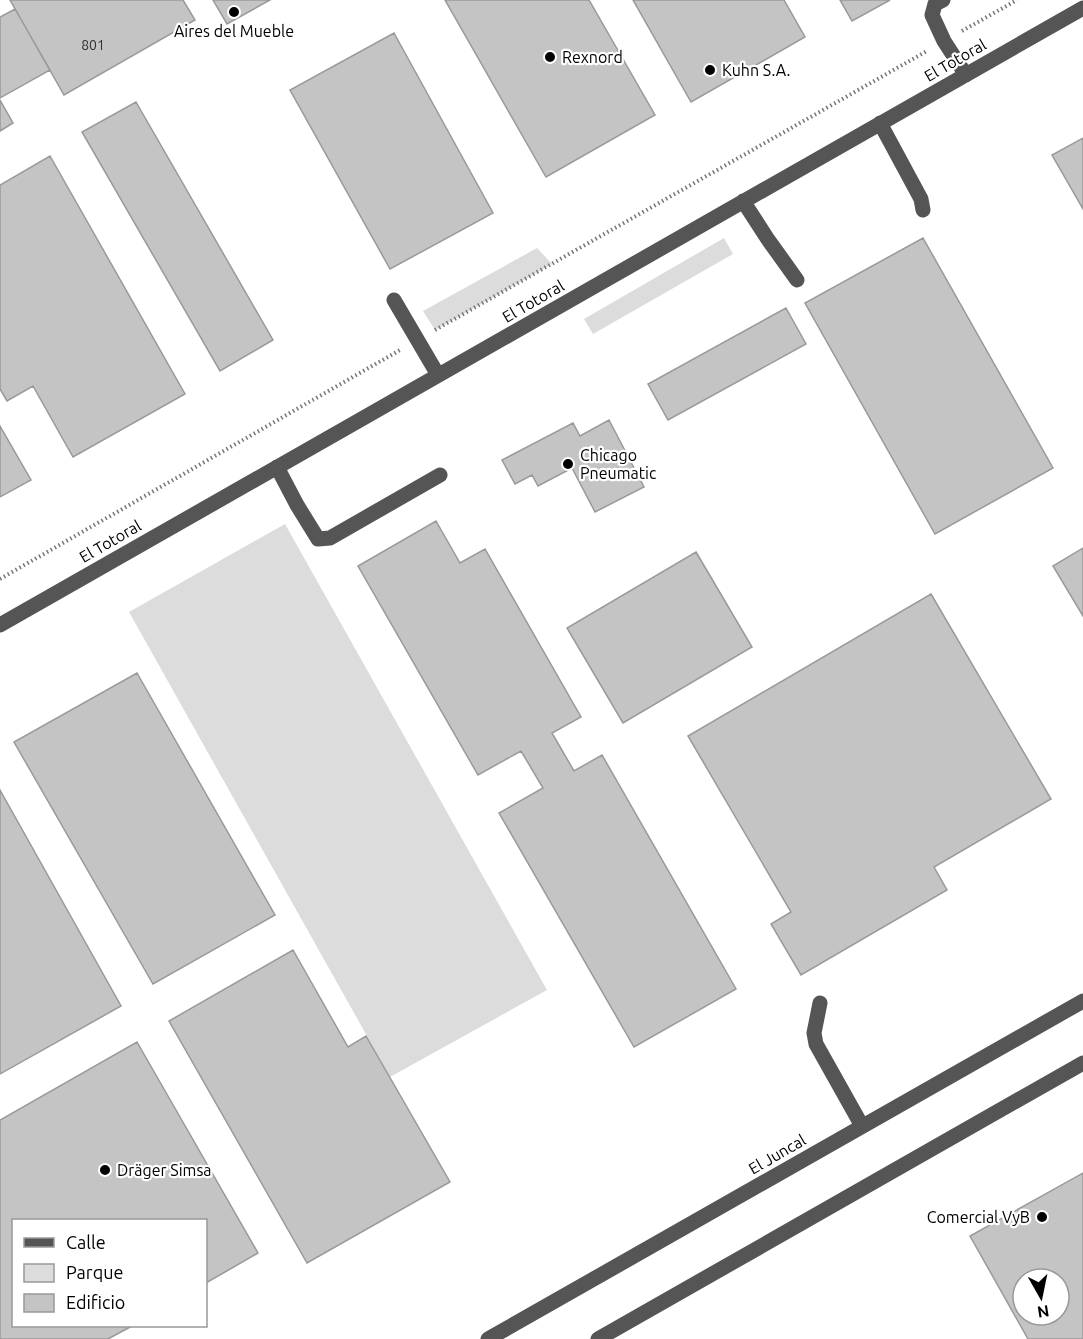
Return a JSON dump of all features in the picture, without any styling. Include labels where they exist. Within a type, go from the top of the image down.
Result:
[{"type":"street","points":[[943,0],[935,4],[932,15],[944,41],[966,75]]},
{"type":"street","name":"El Totoral","points":[[0,625],[1083,8]]},
{"type":"street","points":[[880,123],[921,199],[923,210]]},
{"type":"street","points":[[743,201],[766,238],[797,280]]},
{"type":"street","points":[[394,300],[438,375]]},
{"type":"street","points":[[277,467],[318,539],[330,538],[440,475]]},
{"type":"street","name":"El Juncal","points":[[488,1339],[1083,1001]]},
{"type":"street","points":[[819,1004],[814,1033],[816,1044],[862,1126]]},
{"type":"street","points":[[598,1339],[1083,1063]]},
{"type":"path","points":[[0,579],[1017,0]]},
{"type":"green space","points":[[724,238],[733,254],[593,334],[584,319]]},
{"type":"green space","points":[[537,248],[552,264],[435,330],[423,311]]},
{"type":"green space","points":[[285,524],[547,990],[390,1077],[129,612]]},
{"type":"building","points":[[10,0],[183,0],[195,20],[64,95]]},
{"type":"building","name":"Aires del Mueble","points":[[213,0],[270,0],[227,24]]},
{"type":"building","name":"Rexnord","points":[[445,0],[589,0],[655,115],[546,177]]},
{"type":"building","name":"Kuhn S.A.","points":[[633,0],[784,0],[805,37],[691,102]]},
{"type":"building","points":[[840,0],[890,0],[852,21]]},
{"type":"building","points":[[15,9],[50,70],[0,98],[0,17]]},
{"type":"building","points":[[394,33],[493,213],[390,269],[290,90]]},
{"type":"building","points":[[0,100],[13,123],[0,131]]},
{"type":"building","points":[[136,102],[273,340],[220,371],[82,132]]},
{"type":"building","points":[[1083,138],[1083,209],[1052,155]]},
{"type":"building","points":[[50,156],[185,394],[73,457],[33,386],[7,401],[0,389],[0,185]]},
{"type":"building","points":[[923,238],[1053,468],[935,534],[805,303]]},
{"type":"building","points":[[786,308],[806,344],[668,420],[648,384]]},
{"type":"building","name":"Chicago Pneumatic","points":[[609,420],[644,487],[595,512],[572,468],[538,486],[532,475],[515,484],[502,460],[573,423],[580,436]]},
{"type":"building","points":[[0,426],[31,480],[0,497]]},
{"type":"building","points":[[436,521],[460,563],[485,549],[581,717],[552,733],[574,771],[602,755],[736,989],[634,1047],[499,813],[543,788],[521,751],[478,775],[358,566]]},
{"type":"building","points":[[1083,548],[1083,616],[1053,566]]},
{"type":"building","points":[[696,552],[752,647],[623,723],[567,628]]},
{"type":"building","points":[[931,594],[1051,799],[934,867],[947,890],[801,975],[771,924],[791,912],[688,736]]},
{"type":"building","points":[[137,673],[275,915],[153,984],[14,742]]},
{"type":"building","points":[[0,790],[121,1006],[0,1074]]},
{"type":"building","points":[[293,950],[348,1047],[366,1036],[450,1182],[307,1263],[169,1021]]},
{"type":"building","name":"Dräger Simsa","points":[[137,1042],[258,1253],[207,1282],[207,1219],[12,1219],[12,1327],[130,1327],[108,1339],[0,1339],[0,1120]]},
{"type":"building","points":[[1083,1173],[1083,1339],[1028,1339],[1021,1327],[1071,1327],[1071,1267],[1011,1267],[1011,1309],[970,1236]]},
{"type":"place","name":"Aires del Mueble","points":[[234,12]]},
{"type":"place","name":"Rexnord","points":[[550,57]]},
{"type":"place","name":"Kuhn S.A.","points":[[710,70]]},
{"type":"place","name":"Chicago Pneumatic","points":[[568,464]]},
{"type":"place","name":"Dräger Simsa","points":[[105,1170]]},
{"type":"place","name":"Comercial VyB","points":[[1042,1217]]}]
